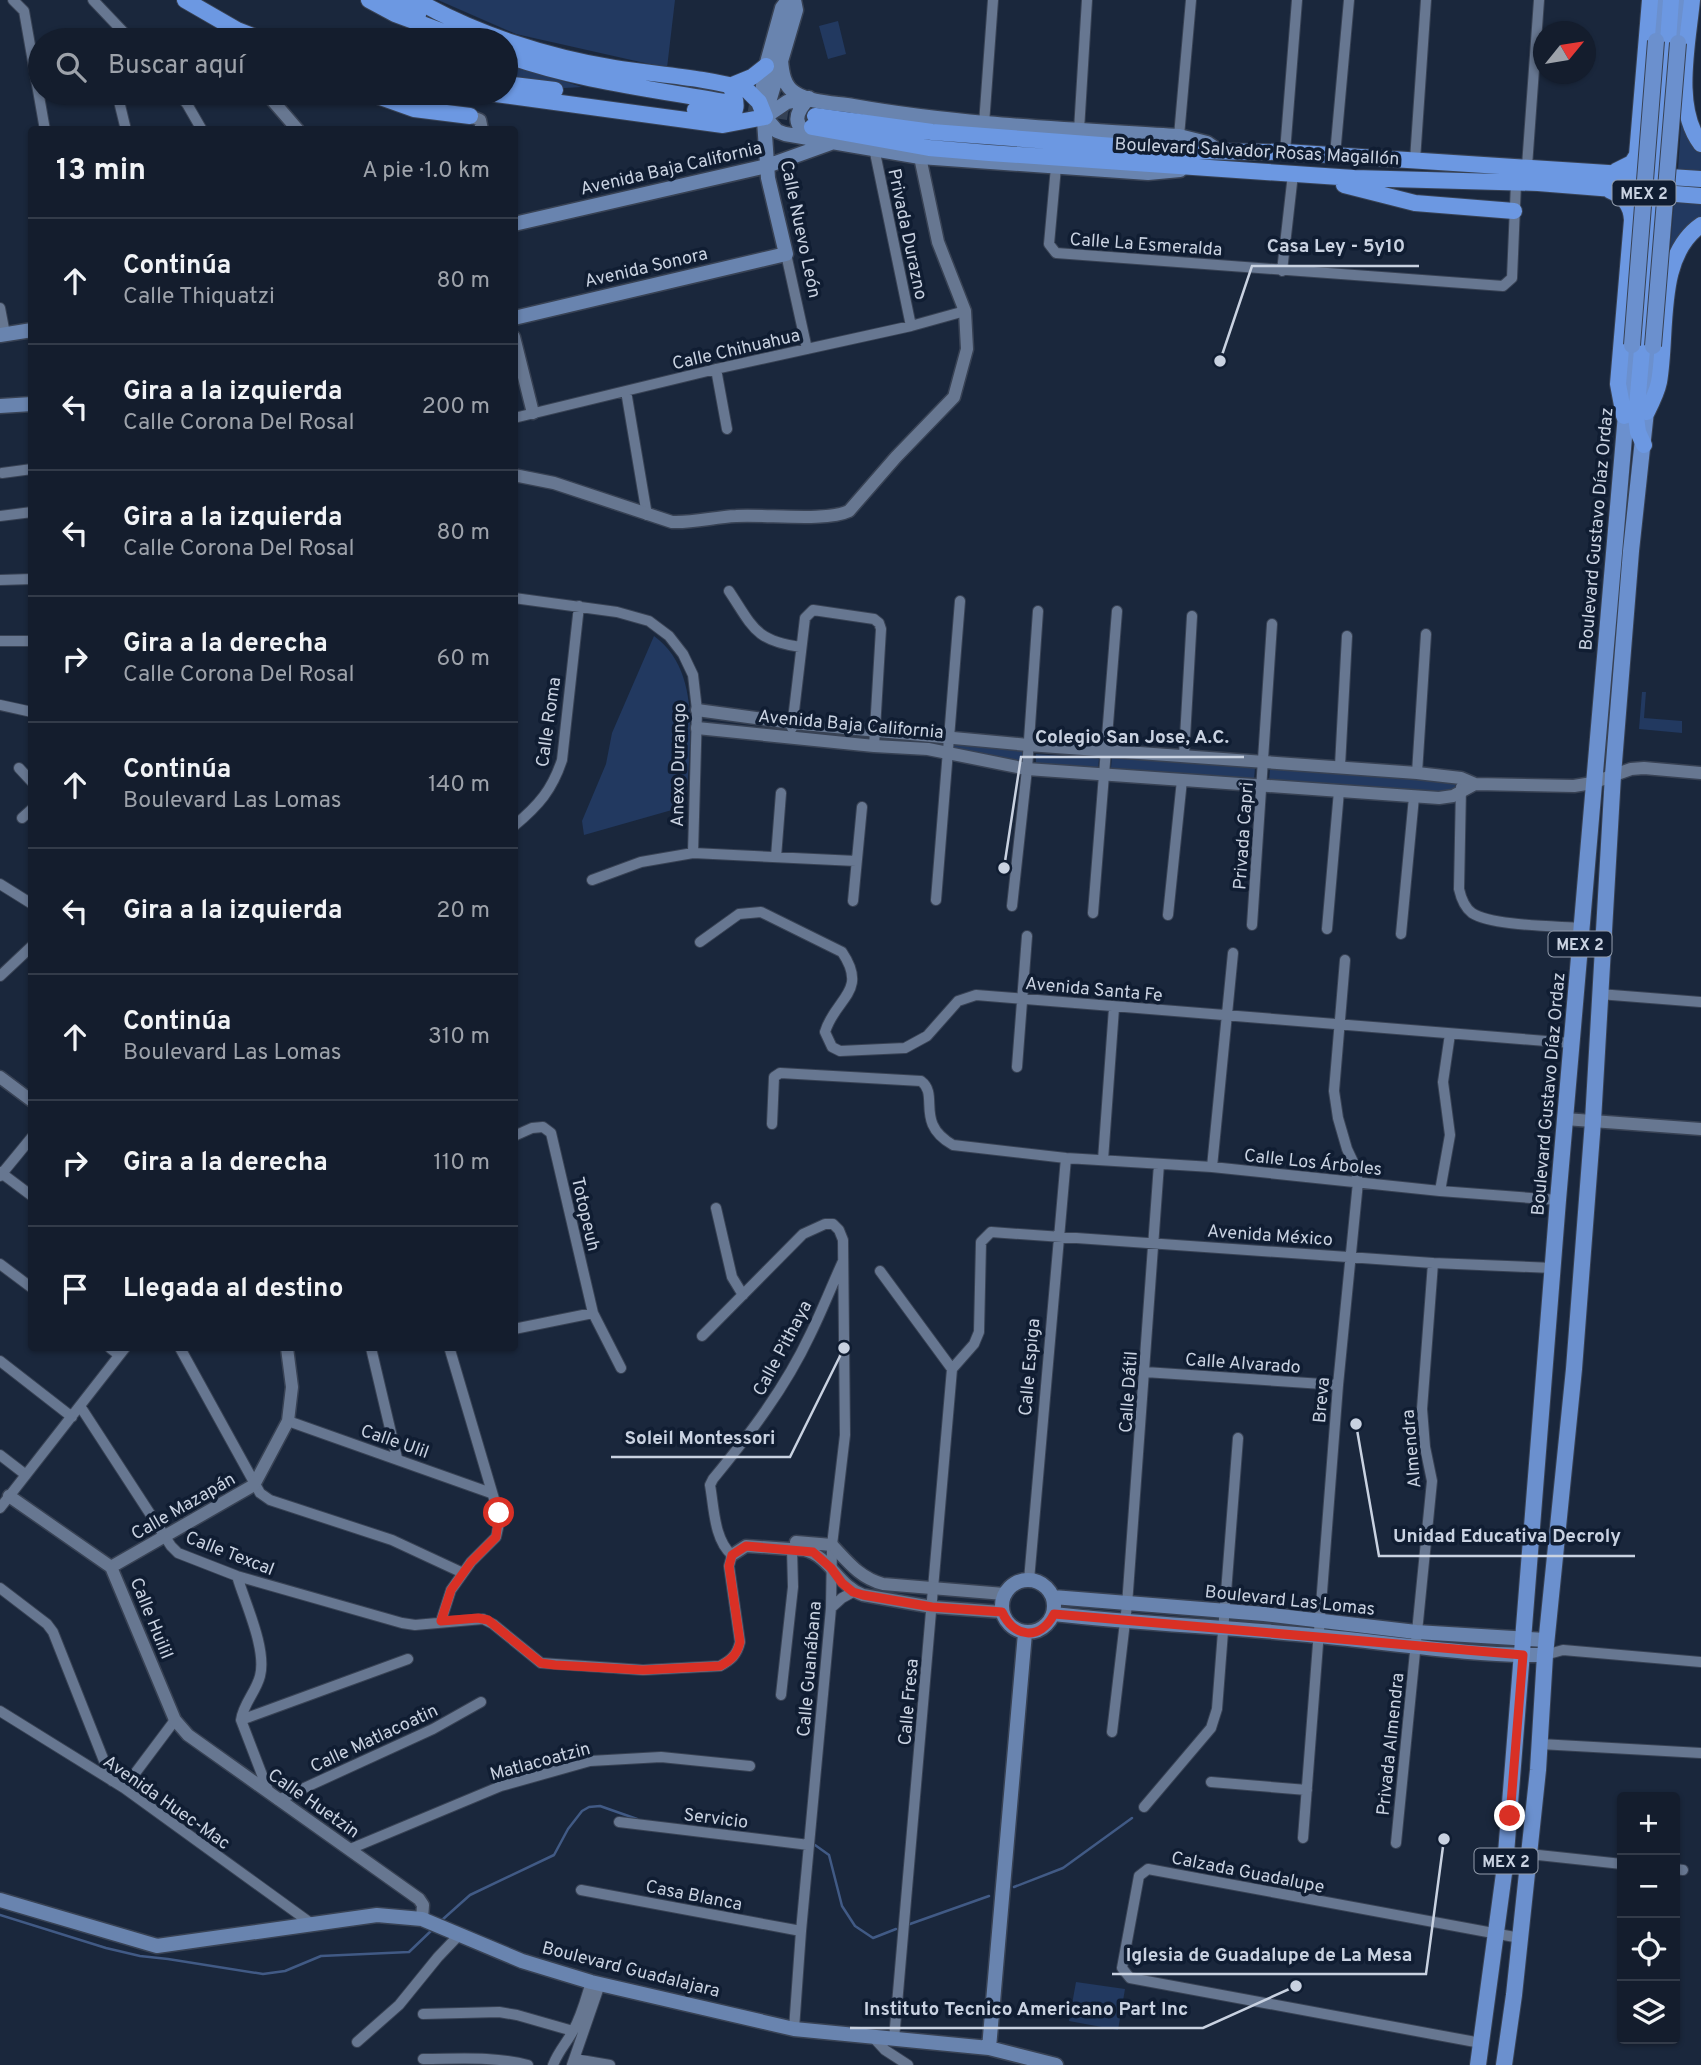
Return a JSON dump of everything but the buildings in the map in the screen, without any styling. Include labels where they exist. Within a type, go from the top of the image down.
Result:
[{"type":"highway","points":[[185,0],[228,28]]},
{"type":"highway","points":[[369,0],[395,14],[433,28]]},
{"type":"highway","points":[[394,0],[444,28]]},
{"type":"highway","points":[[416,0],[476,28]]},
{"type":"highway","points":[[1613,172],[1632,163],[1637,155],[1650,0]]},
{"type":"highway","points":[[1644,445],[1638,432],[1636,417],[1671,0]]},
{"type":"highway","points":[[1692,0],[1684,94],[1691,128],[1701,144]]},
{"type":"highway","points":[[518,43],[611,68],[747,90],[754,95],[765,117]]},
{"type":"highway","points":[[518,59],[614,82],[724,114]]},
{"type":"highway","points":[[730,86],[774,63]]},
{"type":"highway","points":[[518,85],[724,114],[765,117]]},
{"type":"highway","points":[[518,96],[734,115],[736,101],[730,86]]},
{"type":"highway","points":[[405,105],[470,116]]},
{"type":"highway","name":"Boulevard Salvador Rosas Magallón","points":[[813,127],[932,132],[1220,152],[1284,152],[1634,173],[1657,184]]},
{"type":"highway","name":"Boulevard Salvador Rosas Magallón","points":[[813,127],[929,148],[1299,175],[1603,188],[1701,179]]},
{"type":"highway","points":[[1299,175],[1415,203],[1514,211]]},
{"type":"highway","points":[[1657,184],[1679,194],[1701,196]]},
{"type":"highway","points":[[1603,188],[1623,198],[1631,209],[1618,384],[1624,416]]},
{"type":"highway","points":[[1647,412],[1659,384],[1671,268],[1677,251],[1687,236],[1701,225]]},
{"type":"main road","points":[[788,0],[782,8],[774,63],[794,93],[896,114],[984,124],[1179,136],[1207,143],[1220,152]]},
{"type":"main road","points":[[774,63],[796,10],[794,0]]},
{"type":"main road","name":"Boulevard Gustavo Díaz Ordaz","points":[[1478,2065],[1507,1853],[1564,1119],[1632,345],[1659,0]]},
{"type":"main road","name":"Boulevard Gustavo Díaz Ordaz","points":[[1504,2065],[1529,1854],[1546,1648],[1574,1369],[1593,1121],[1613,775],[1631,551],[1644,445],[1683,0]]},
{"type":"main road","name":"Calle Nuevo León","points":[[774,63],[762,92],[771,194],[786,254]]},
{"type":"main road","points":[[809,98],[793,100],[765,117],[777,131],[797,137],[813,127]]},
{"type":"main road","points":[[809,98],[799,111],[797,124],[801,130],[813,127],[834,142],[920,157],[1056,167],[1158,173],[1196,168]]},
{"type":"main road","name":"Avenida Baja California","points":[[518,223],[767,166],[834,142]]},
{"type":"main road","name":"Avenida Sonora","points":[[518,317],[786,254]]},
{"type":"main road","points":[[3,334],[28,331]]},
{"type":"main road","points":[[0,406],[28,404]]},
{"type":"main road","points":[[1029,1580],[1048,1588],[1053,1597],[1054,1614],[1042,1629],[1025,1633],[1006,1622],[1002,1612],[1004,1594],[1019,1581],[1029,1580]]},
{"type":"main road","name":"Boulevard Las Lomas","points":[[1053,1597],[1224,1612],[1416,1648],[1523,1647]]},
{"type":"main road","name":"Boulevard Las Lomas","points":[[1054,1614],[1223,1629],[1319,1628],[1416,1632],[1523,1647]]},
{"type":"main road","points":[[989,2048],[1025,1633]]},
{"type":"main road","points":[[1523,1647],[1546,1648]]},
{"type":"main road","name":"Boulevard Guadalajara","points":[[0,1900],[158,1946],[377,1915],[426,1920],[522,1961],[596,1983],[794,2029],[989,2048],[1056,2065]]},
{"type":"street","points":[[13,0],[24,11],[28,28]]},
{"type":"street","points":[[93,0],[120,28]]},
{"type":"street","points":[[984,124],[993,0]]},
{"type":"street","points":[[1079,130],[1087,0]]},
{"type":"street","points":[[1179,136],[1191,0]]},
{"type":"street","points":[[1284,152],[1297,0]]},
{"type":"street","points":[[1335,155],[1349,0]]},
{"type":"street","points":[[1415,160],[1426,0]]},
{"type":"street","points":[[1527,166],[1539,0]]},
{"type":"street","points":[[42,105],[45,126]]},
{"type":"street","points":[[120,105],[125,126]]},
{"type":"street","points":[[188,105],[200,126]]},
{"type":"street","points":[[276,105],[295,126]]},
{"type":"street","points":[[470,116],[480,120],[481,126]]},
{"type":"street","name":"Privada Durazno","points":[[874,148],[911,326]]},
{"type":"street","points":[[518,476],[554,483],[672,522],[689,523],[734,516],[811,516],[849,511],[954,397],[967,349],[965,311],[938,242],[920,157]]},
{"type":"street","name":"Calle La Esmeralda","points":[[1056,167],[1049,244],[1056,253],[1503,285],[1512,278],[1514,211]]},
{"type":"street","points":[[1282,271],[1299,175]]},
{"type":"street","points":[[1514,211],[1516,183]]},
{"type":"street","name":"Calle Nuevo León","points":[[786,254],[807,349]]},
{"type":"street","points":[[0,308],[3,334]]},
{"type":"street","name":"Calle Chihuahua","points":[[518,417],[911,326],[965,311]]},
{"type":"street","points":[[518,353],[533,413]]},
{"type":"street","points":[[716,369],[727,429]]},
{"type":"street","points":[[626,391],[647,515]]},
{"type":"street","points":[[2,473],[28,470]]},
{"type":"street","points":[[0,516],[28,512]]},
{"type":"street","points":[[0,580],[28,579]]},
{"type":"street","points":[[729,591],[753,628],[764,637],[778,644],[802,646]]},
{"type":"street","name":"Anexo Durango","points":[[518,598],[617,612],[649,621],[669,636],[683,654],[693,675],[697,710],[693,853]]},
{"type":"street","points":[[936,900],[960,601]]},
{"type":"street","name":"Calle Roma","points":[[518,822],[544,798],[555,781],[562,760],[579,606]]},
{"type":"street","points":[[792,738],[805,618],[813,610],[874,619],[881,629],[874,746]]},
{"type":"street","points":[[1012,906],[1027,769],[1038,611]]},
{"type":"street","points":[[1093,913],[1117,611]]},
{"type":"street","points":[[1184,755],[1192,616]]},
{"type":"street","name":"Privada Capri","points":[[1252,925],[1272,624]]},
{"type":"street","points":[[1416,773],[1426,634]]},
{"type":"street","points":[[1340,766],[1347,636]]},
{"type":"street","points":[[0,641],[28,641]]},
{"type":"street","points":[[0,705],[28,711]]},
{"type":"street","name":"Avenida Baja California","points":[[697,710],[792,723],[1028,745],[1416,773],[1461,778],[1475,784],[1559,787],[1592,783],[1644,768],[1701,773]]},
{"type":"street","name":"Avenida Baja California","points":[[697,728],[874,746],[912,747],[1027,769],[1414,797],[1447,798],[1475,784]]},
{"type":"street","points":[[19,768],[28,778]]},
{"type":"street","points":[[1461,778],[1459,889],[1463,903],[1471,912],[1497,921],[1581,928]]},
{"type":"street","points":[[1168,915],[1182,780]]},
{"type":"street","points":[[1327,929],[1339,791]]},
{"type":"street","points":[[776,857],[781,793]]},
{"type":"street","points":[[1401,934],[1414,797]]},
{"type":"street","points":[[853,901],[862,807]]},
{"type":"street","points":[[22,818],[28,813]]},
{"type":"street","points":[[592,880],[641,862],[693,853],[856,861]]},
{"type":"street","points":[[0,884],[28,902]]},
{"type":"street","name":"Avenida Santa Fe","points":[[700,942],[739,914],[761,912],[842,952],[850,964],[853,980],[850,993],[828,1023],[825,1032],[832,1047],[840,1051],[905,1048],[927,1036],[958,1001],[976,995],[1571,1043]]},
{"type":"street","points":[[1017,1067],[1027,936]]},
{"type":"street","points":[[0,976],[5,965],[28,949]]},
{"type":"street","points":[[1212,1167],[1233,953]]},
{"type":"street","points":[[1345,960],[1335,1091],[1338,1118],[1358,1182]]},
{"type":"street","points":[[1599,994],[1701,1002]]},
{"type":"street","points":[[1103,1160],[1114,1008]]},
{"type":"street","points":[[1440,1191],[1450,1135],[1443,1082],[1450,1034]]},
{"type":"street","name":"Calle Los Árboles","points":[[772,1124],[774,1077],[780,1073],[920,1081],[928,1090],[930,1119],[934,1129],[943,1140],[953,1145],[1066,1158],[1212,1167],[1440,1191],[1558,1200]]},
{"type":"street","points":[[0,1077],[28,1098]]},
{"type":"street","points":[[1564,1119],[1701,1129]]},
{"type":"street","name":"Totopeuh","points":[[518,1134],[543,1126],[551,1133],[593,1313],[621,1368]]},
{"type":"street","points":[[28,1142],[1,1174],[28,1193]]},
{"type":"street","name":"Calle Espiga","points":[[1029,1580],[1066,1158]]},
{"type":"street","name":"Calle Dátil","points":[[1112,1732],[1127,1605],[1158,1164]]},
{"type":"street","name":"Breva","points":[[1303,1838],[1338,1385],[1358,1182]]},
{"type":"street","points":[[716,1208],[732,1277],[743,1296]]},
{"type":"street","name":"Calle Guanábana","points":[[702,1336],[803,1234],[825,1224],[833,1224],[839,1230],[843,1240],[845,1435],[832,1545],[831,1608],[794,2029]]},
{"type":"street","name":"Avenida México","points":[[952,1369],[974,1344],[979,1332],[981,1242],[991,1232],[1433,1263],[1553,1268]]},
{"type":"street","name":"Calle Pithaya","points":[[732,1555],[723,1545],[719,1533],[710,1485],[766,1411],[810,1336],[843,1261]]},
{"type":"street","name":"Almendra","points":[[1416,1648],[1432,1482],[1425,1447],[1422,1409],[1433,1263]]},
{"type":"street","points":[[0,1264],[28,1285]]},
{"type":"street","points":[[880,1271],[952,1369]]},
{"type":"street","points":[[518,1328],[593,1313]]},
{"type":"street","points":[[0,1508],[122,1351]]},
{"type":"street","points":[[182,1351],[260,1493],[270,1500],[392,1540],[463,1573]]},
{"type":"street","name":"Calle Mazapán","points":[[111,1567],[254,1485],[288,1421],[292,1387],[287,1351]]},
{"type":"street","points":[[372,1351],[397,1458]]},
{"type":"street","points":[[441,1621],[449,1594],[463,1573],[496,1537],[500,1519],[450,1351]]},
{"type":"street","points":[[0,1361],[72,1418]]},
{"type":"street","name":"Calle Fresa","points":[[894,2039],[952,1369]]},
{"type":"street","name":"Calle Alvarado","points":[[1145,1372],[1338,1385]]},
{"type":"street","name":"Calle Texcal","points":[[80,1406],[164,1537],[178,1553],[237,1576],[402,1623],[415,1625],[478,1618],[488,1620],[541,1663],[643,1670],[720,1666],[737,1652],[740,1642],[729,1566],[732,1555]]},
{"type":"street","name":"Calle Ulil","points":[[288,1421],[491,1493]]},
{"type":"street","points":[[1144,1807],[1211,1728],[1217,1709],[1238,1438]]},
{"type":"street","points":[[0,1455],[26,1475]]},
{"type":"street","name":"Calle Huilil","points":[[9,1496],[111,1567],[175,1720]]},
{"type":"street","points":[[770,1548],[788,1542],[832,1545],[859,1574],[871,1581],[1004,1594]]},
{"type":"street","points":[[732,1555],[746,1546],[813,1552],[853,1592],[932,1607],[1002,1612]]},
{"type":"street","points":[[781,1695],[793,1587],[792,1549]]},
{"type":"street","points":[[237,1576],[261,1655],[260,1674],[241,1720],[274,1797]]},
{"type":"street","points":[[0,1588],[47,1624],[53,1632],[112,1781]]},
{"type":"street","points":[[831,1608],[853,1592]]},
{"type":"street","name":"Privada Almendra","points":[[1396,1843],[1416,1648]]},
{"type":"street","points":[[1546,1648],[1701,1662]]},
{"type":"street","points":[[241,1720],[408,1659]]},
{"type":"street","name":"Calle Matlacoatin","points":[[274,1797],[433,1729],[481,1702]]},
{"type":"street","name":"Avenida Huec-Mac","points":[[0,1711],[124,1788],[312,1924]]},
{"type":"street","points":[[124,1788],[175,1720]]},
{"type":"street","name":"Calle Huetzin","points":[[175,1720],[188,1735],[419,1899],[426,1920]]},
{"type":"street","points":[[1540,1744],[1701,1753]]},
{"type":"street","name":"Matlacoatzin","points":[[350,1849],[501,1786],[590,1761],[661,1757],[750,1766]]},
{"type":"street","points":[[1211,1782],[1307,1790]]},
{"type":"street","name":"Servicio","points":[[619,1822],[809,1845]]},
{"type":"street","points":[[1529,1854],[1617,1863]]},
{"type":"street","name":"Calzada Guadalupe","points":[[1481,2043],[1130,1978],[1122,1968],[1139,1876],[1148,1869],[1520,1938]]},
{"type":"street","name":"Casa Blanca","points":[[581,1891],[801,1931]]},
{"type":"street","points":[[357,2042],[399,2005],[455,1932]]},
{"type":"street","points":[[553,2065],[596,1983]]},
{"type":"street","points":[[596,1983],[574,2062],[610,2065]]},
{"type":"street","points":[[423,2014],[499,2012],[573,2031]]},
{"type":"street","points":[[873,2037],[885,2050],[908,2065]]},
{"type":"street","points":[[423,2059],[481,2059],[528,2065]]},
{"type":"shaded area","points":[[438,0],[675,0],[667,68],[518,34],[518,28],[502,28]]},
{"type":"shaded area","points":[[838,21],[846,54],[828,59],[819,26]]},
{"type":"shaded area","points":[[518,67],[582,87],[564,88],[518,82]]},
{"type":"shaded area","points":[[1682,112],[1701,149],[1701,172],[1678,170]]},
{"type":"shaded area","points":[[1674,202],[1701,203],[1701,220],[1670,250]]},
{"type":"shaded area","points":[[654,636],[670,652],[681,671],[687,692],[690,738],[686,806],[584,835],[582,821],[606,764],[612,733]]},
{"type":"shaded area","points":[[1642,692],[1646,692],[1644,718],[1682,721],[1682,733],[1639,729]]},
{"type":"shaded area","points":[[954,742],[1023,751],[1022,764],[954,749]]},
{"type":"shaded area","points":[[1036,754],[1099,759],[1098,768],[1036,763]]},
{"type":"shaded area","points":[[1112,756],[1255,768],[1254,779],[1111,768]]},
{"type":"shaded area","points":[[1270,769],[1444,781],[1455,784],[1455,790],[1442,794],[1269,782]]},
{"type":"shaded area","points":[[1076,1982],[1125,1989],[1118,2030],[1069,2021]]},
{"type":"waterway","points":[[442,1920],[470,1895],[554,1855],[568,1829],[582,1811],[589,1807],[600,1806],[637,1819]]},
{"type":"waterway","points":[[1014,1887],[1063,1868],[1132,1818]]},
{"type":"waterway","points":[[815,1845],[829,1855],[842,1906],[855,1926],[873,1938],[896,1929]]},
{"type":"waterway","points":[[910,1924],[989,1896]]},
{"type":"waterway","points":[[0,1915],[140,1956],[263,1974],[285,1971],[321,1956],[409,1952],[432,1930]]},
{"type":"tunnel","points":[[725,102],[812,116]]},
{"type":"place","name":"Casa Ley - 5y10","points":[[1220,361]]},
{"type":"place","name":"Colegio San Jose, A.C.","points":[[1004,868]]},
{"type":"place","name":"Soleil Montessori","points":[[844,1348]]},
{"type":"place","name":"Unidad Educativa Decroly","points":[[1356,1424]]},
{"type":"place","name":"Iglesia de Guadalupe de La Mesa","points":[[1444,1839]]},
{"type":"place","name":"Instituto Tecnico Americano Part Inc","points":[[1296,1986]]},
{"type":"route","points":[[499,1513],[496,1537],[471,1562],[451,1590],[441,1621],[478,1618],[488,1620],[541,1663],[555,1665],[643,1670],[720,1666],[730,1660],[737,1652],[740,1642],[729,1566],[732,1555],[746,1546],[813,1552],[853,1592],[932,1607],[1002,1612],[1006,1622],[1025,1633],[1042,1629],[1054,1614],[1318,1636],[1416,1648],[1523,1655],[1510,1816]]}]
